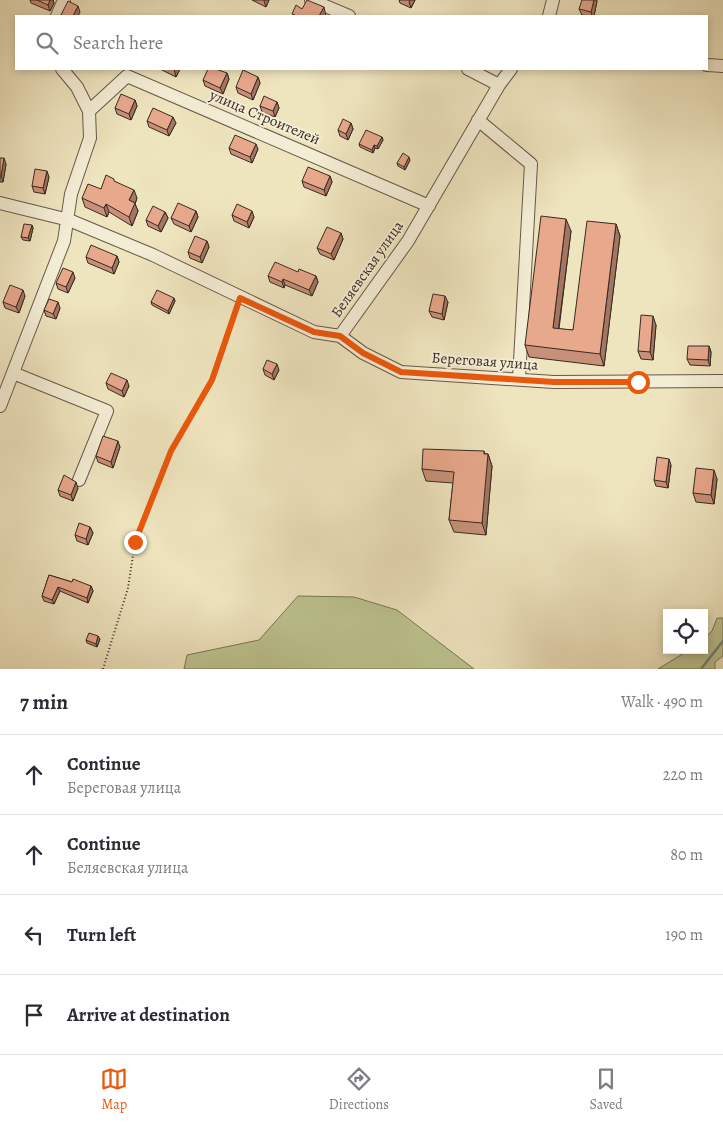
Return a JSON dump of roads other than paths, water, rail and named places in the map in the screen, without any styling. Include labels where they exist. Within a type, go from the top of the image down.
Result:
[{"type":"street","points":[[57,15],[64,0]]},
{"type":"street","points":[[311,0],[347,15]]},
{"type":"street","points":[[549,15],[553,0]]},
{"type":"street","points":[[708,65],[723,66]]},
{"type":"street","points":[[0,406],[64,241],[65,219],[71,194],[90,138],[89,111],[76,87],[63,70]]},
{"type":"street","points":[[470,70],[499,85]]},
{"type":"street","name":"Беляевская улица","points":[[0,204],[65,219],[153,255],[314,332],[340,336],[408,241],[478,120],[510,70]]},
{"type":"street","name":"улица Строителей","points":[[89,111],[127,76],[429,206]]},
{"type":"street","points":[[478,120],[530,164],[519,379]]},
{"type":"street","name":"Береговая улица","points":[[340,336],[363,353],[401,372],[554,382],[723,381]]},
{"type":"street","points":[[13,373],[106,411],[79,480]]},
{"type":"waterway","points":[[701,669],[723,641]]}]
